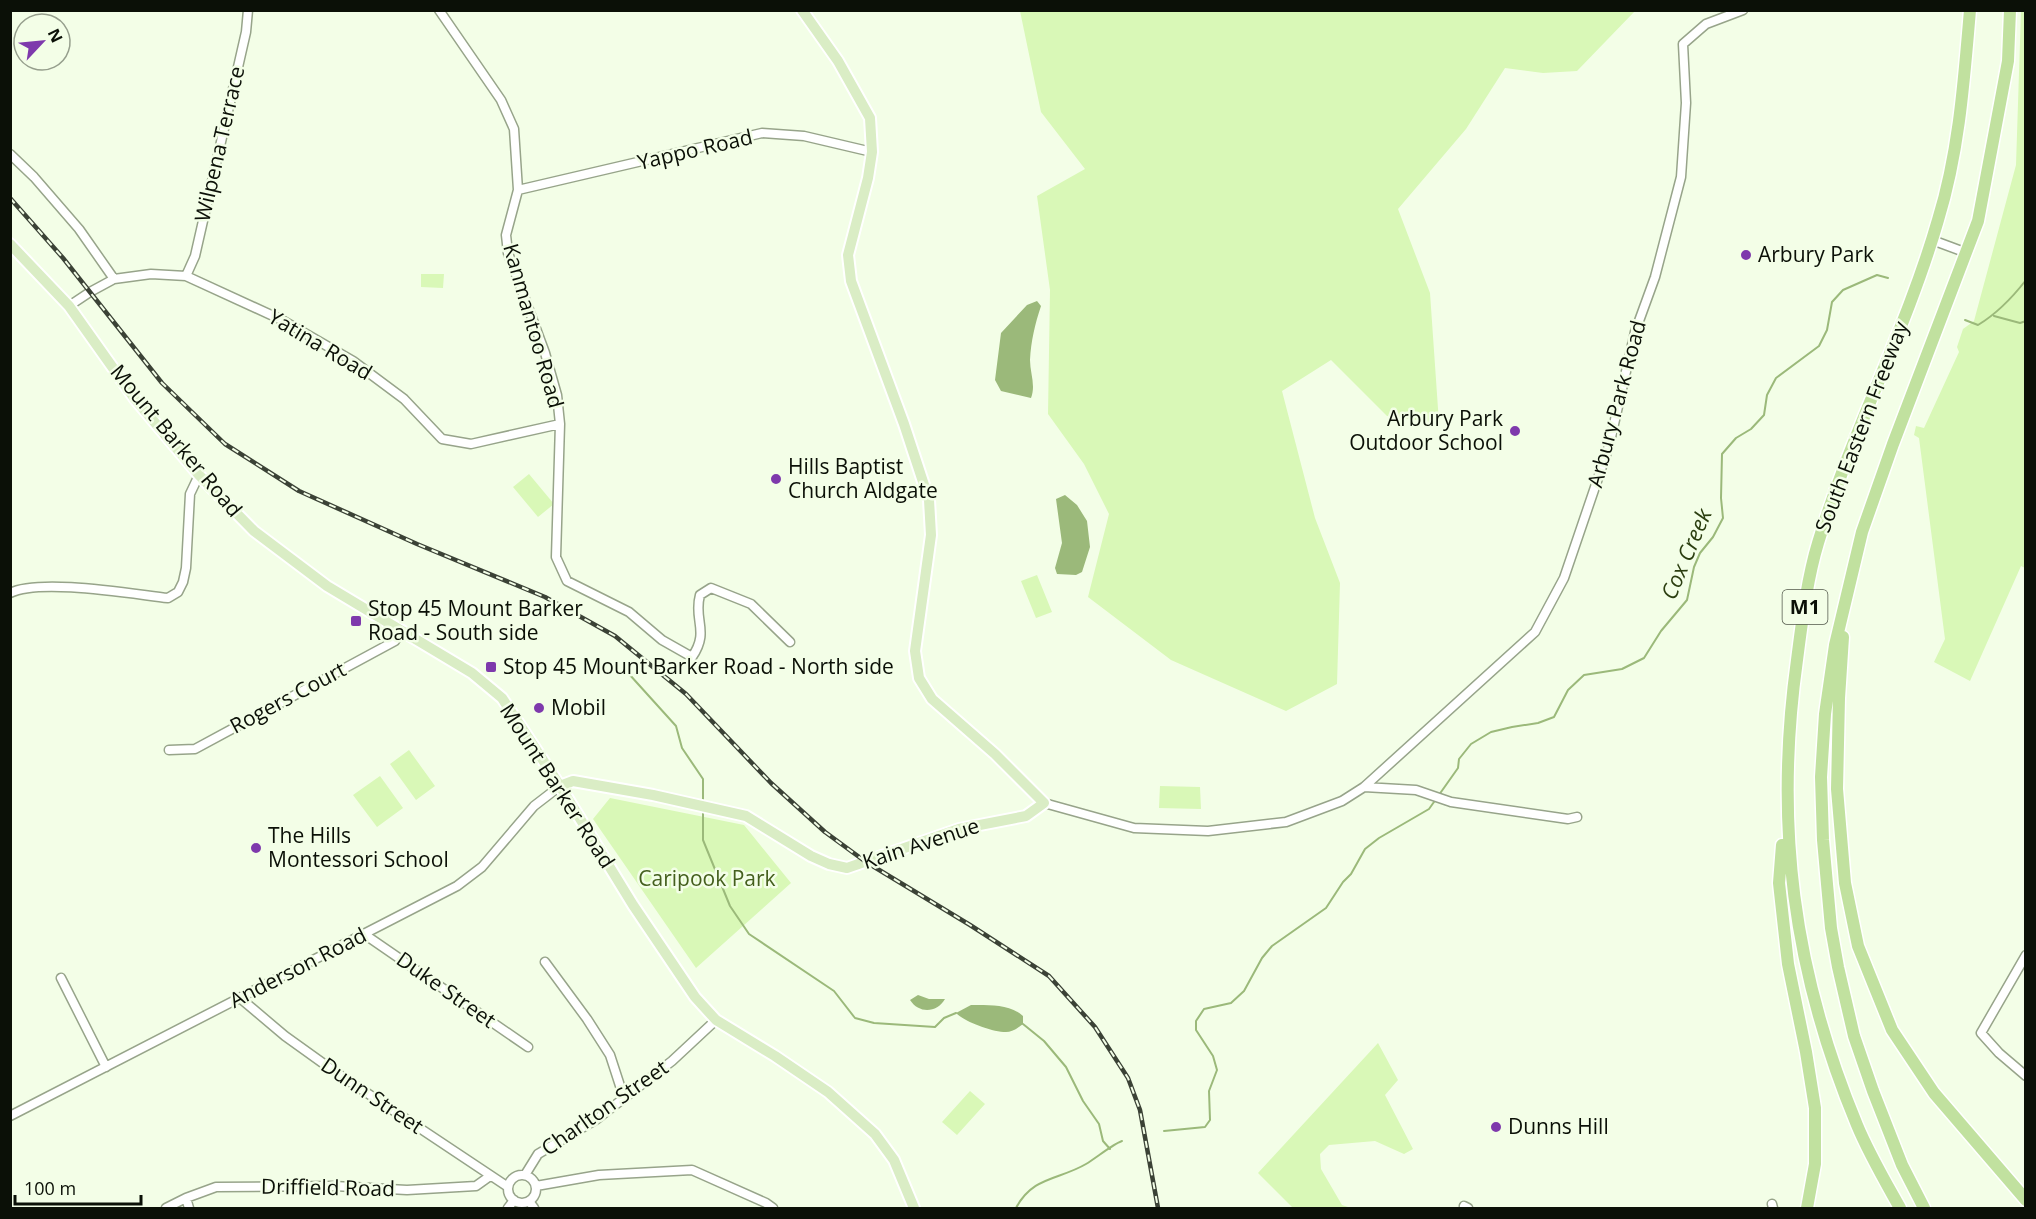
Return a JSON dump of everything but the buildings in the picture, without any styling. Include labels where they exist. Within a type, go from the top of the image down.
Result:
[{"type":"highway","name":"South Eastern Freeway","points":[[1900,1209],[1858,1126],[1833,1061],[1811,993],[1795,914],[1788,844],[1789,714],[1802,625],[1818,544],[1846,459],[1932,240],[1952,166],[1964,93],[1970,10]]},
{"type":"highway","name":"South Eastern Freeway","points":[[1924,1209],[1902,1165],[1872,1091],[1854,1036],[1831,928],[1823,840],[1821,777],[1827,700],[1835,645],[1862,532],[1978,221],[2006,72],[2010,10]]},
{"type":"highway","points":[[1846,600],[1839,699],[1837,789],[1845,884],[1858,946],[1892,1030],[1934,1093],[2025,1200]]},
{"type":"highway","points":[[1788,785],[1779,883],[1788,964],[1815,1108],[1815,1164],[1807,1209]]},
{"type":"main road","points":[[802,10],[838,61],[870,118],[872,152],[868,178],[848,255],[851,281],[904,424],[929,500],[931,535],[915,651],[919,678],[932,699],[995,754],[1044,803]]},
{"type":"main road","name":"Mount Barker Road","points":[[10,244],[69,306],[135,399],[200,475],[254,531],[327,586],[472,673],[502,698],[560,786],[633,905],[695,997],[716,1020],[828,1092],[875,1134],[894,1160],[914,1209]]},
{"type":"main road","name":"Kain Avenue","points":[[560,786],[573,781],[653,795],[746,816],[811,856],[829,864],[847,868],[959,829],[1026,816],[1044,803]]},
{"type":"street","name":"Wilpena Terrace","points":[[186,276],[195,256],[246,32],[248,10]]},
{"type":"street","name":"Kanmantoo Road","points":[[439,10],[501,100],[514,129],[518,190],[506,235],[507,253],[544,352],[556,395],[560,424],[556,557],[567,581],[629,612],[662,640],[692,657],[699,647],[702,631],[697,606],[700,595],[711,588],[751,604],[790,642]]},
{"type":"street","name":"Arbury Park Road","points":[[1044,803],[1134,828],[1208,831],[1286,822],[1342,801],[1364,787],[1535,632],[1564,578],[1610,446],[1635,332],[1655,277],[1681,177],[1686,103],[1683,44],[1706,24],[1743,10]]},
{"type":"street","name":"Yappo Road","points":[[518,190],[762,133],[804,136],[872,152]]},
{"type":"street","points":[[10,154],[34,177],[79,229],[114,279]]},
{"type":"street","points":[[1932,240],[1967,253]]},
{"type":"street","name":"Yatina Road","points":[[69,306],[114,279],[151,274],[186,276],[282,320],[353,362],[404,399],[442,439],[471,444],[560,424]]},
{"type":"street","points":[[10,593],[30,587],[75,588],[168,598],[178,592],[186,568],[190,494],[200,475]]},
{"type":"street","name":"Rogers Court","points":[[169,750],[195,749],[395,641],[401,632]]},
{"type":"street","name":"Anderson Road","points":[[10,1116],[457,886],[482,867],[534,806],[560,786]]},
{"type":"street","points":[[1364,787],[1425,792],[1451,802],[1568,819],[1577,816]]},
{"type":"street","name":"Duke Street","points":[[364,934],[528,1047]]},
{"type":"street","points":[[2025,955],[1981,1033],[2025,1076]]},
{"type":"street","points":[[545,962],[610,1055],[624,1098]]},
{"type":"street","points":[[61,978],[106,1067]]},
{"type":"street","name":"Dunn Street","points":[[240,999],[285,1036],[508,1187]]},
{"type":"street","name":"Charlton Street","points":[[525,1175],[538,1154],[597,1119],[672,1061],[716,1020]]},
{"type":"street","points":[[536,1186],[598,1175],[692,1170],[766,1203],[773,1209]]},
{"type":"street","points":[[525,1175],[530,1177],[536,1186],[532,1205],[514,1200],[509,1195],[508,1187],[514,1178],[525,1175]]},
{"type":"street","name":"Driffield Road","points":[[166,1209],[186,1198],[216,1187],[334,1186],[407,1190],[476,1186],[490,1176]]},
{"type":"street","points":[[186,1198],[189,1209]]},
{"type":"street","points":[[508,1209],[514,1200]]},
{"type":"green space","points":[[1020,11],[1635,11],[1577,71],[1543,73],[1505,68],[1466,129],[1398,209],[1430,293],[1439,423],[1387,416],[1331,360],[1282,391],[1315,518],[1340,583],[1337,684],[1286,711],[1171,660],[1088,597],[1109,514],[1084,464],[1048,414],[1050,290],[1037,196],[1085,169],[1041,112]]},
{"type":"green space","points":[[2021,11],[2026,11],[2025,568],[2021,566],[1970,681],[1934,662],[1945,639],[1919,438],[1914,435],[1916,426],[1924,428],[1959,352],[1957,347],[1963,329],[1974,321],[2016,165]]},
{"type":"green space","points":[[421,274],[444,274],[443,288],[421,287]]},
{"type":"green space","points":[[529,474],[554,504],[538,517],[513,487]]},
{"type":"green space","points":[[1037,575],[1052,612],[1036,618],[1021,581]]},
{"type":"green space","points":[[409,750],[435,786],[416,800],[390,764]]},
{"type":"green space","points":[[380,776],[403,808],[377,827],[353,795]]},
{"type":"green space","points":[[1160,786],[1200,787],[1201,809],[1159,808]]},
{"type":"green space","name":"Caripook Park","points":[[610,798],[744,825],[791,883],[696,968],[593,819]]},
{"type":"green space","points":[[1378,1043],[1398,1080],[1385,1095],[1413,1149],[1404,1154],[1375,1141],[1329,1145],[1320,1154],[1321,1169],[1342,1205],[1351,1208],[1293,1208],[1258,1173]]},
{"type":"green space","points":[[970,1091],[985,1104],[957,1135],[942,1122]]},
{"type":"shaded area","points":[[1037,301],[1041,306],[1031,353],[1033,388],[1031,398],[1001,391],[995,380],[1001,333],[1027,305]]},
{"type":"shaded area","points":[[1065,495],[1077,505],[1087,521],[1090,547],[1082,572],[1076,575],[1057,574],[1055,568],[1062,543],[1056,499]]},
{"type":"shaded area","points":[[918,995],[929,999],[945,999],[942,1004],[933,1009],[923,1010],[910,1000]]},
{"type":"shaded area","points":[[971,1005],[1012,1009],[1023,1016],[1023,1024],[1010,1031],[1000,1032],[972,1023],[956,1013]]},
{"type":"waterway","name":"Cox Creek","points":[[1164,1131],[1205,1127],[1210,1120],[1209,1091],[1217,1070],[1213,1056],[1196,1030],[1196,1021],[1204,1009],[1231,1003],[1244,991],[1262,958],[1272,946],[1326,908],[1351,874],[1365,849],[1379,838],[1429,809],[1458,768],[1459,759],[1471,744],[1491,732],[1538,723],[1554,717],[1568,690],[1584,675],[1622,669],[1644,658],[1661,631],[1687,600],[1694,567],[1700,553],[1713,537],[1723,518],[1722,454],[1736,438],[1751,429],[1764,415],[1767,395],[1776,378],[1819,346],[1827,330],[1832,302],[1843,290],[1877,275],[1888,278]]},
{"type":"waterway","name":"Cox Creek","points":[[1965,320],[1978,325],[2004,305],[2026,280]]},
{"type":"waterway","points":[[1994,316],[2020,323],[2026,321]]},
{"type":"waterway","points":[[629,674],[676,726],[682,748],[703,779],[703,799]]},
{"type":"waterway","points":[[703,813],[703,840],[730,906],[749,934],[834,991],[855,1018],[874,1023],[935,1027],[944,1018],[956,1013]]},
{"type":"waterway","points":[[1023,1024],[1044,1041],[1066,1067],[1083,1101],[1099,1124],[1103,1141],[1110,1149]]},
{"type":"waterway","name":"Cox Creek","points":[[1016,1208],[1030,1190],[1038,1184],[1086,1164],[1122,1141]]},
{"type":"railway","points":[[10,198],[63,258],[162,383],[225,444],[299,491],[417,544],[545,597],[615,636],[686,694],[771,783],[825,832],[866,862],[1049,976],[1095,1027],[1128,1078],[1140,1110],[1158,1208]]},
{"type":"place","name":"Arbury Park","points":[[1746,255]]},
{"type":"place","name":"Arbury Park Outdoor School","points":[[1515,431]]},
{"type":"place","name":"Hills Baptist Church Aldgate","points":[[776,479]]},
{"type":"place","name":"Stop 45 Mount Barker Road - South side","points":[[356,621]]},
{"type":"place","name":"Stop 45 Mount Barker Road - North side","points":[[491,667]]},
{"type":"place","name":"Mobil","points":[[539,708]]},
{"type":"place","name":"The Hills Montessori School","points":[[256,848]]},
{"type":"place","name":"Dunns Hill","points":[[1496,1127]]}]
